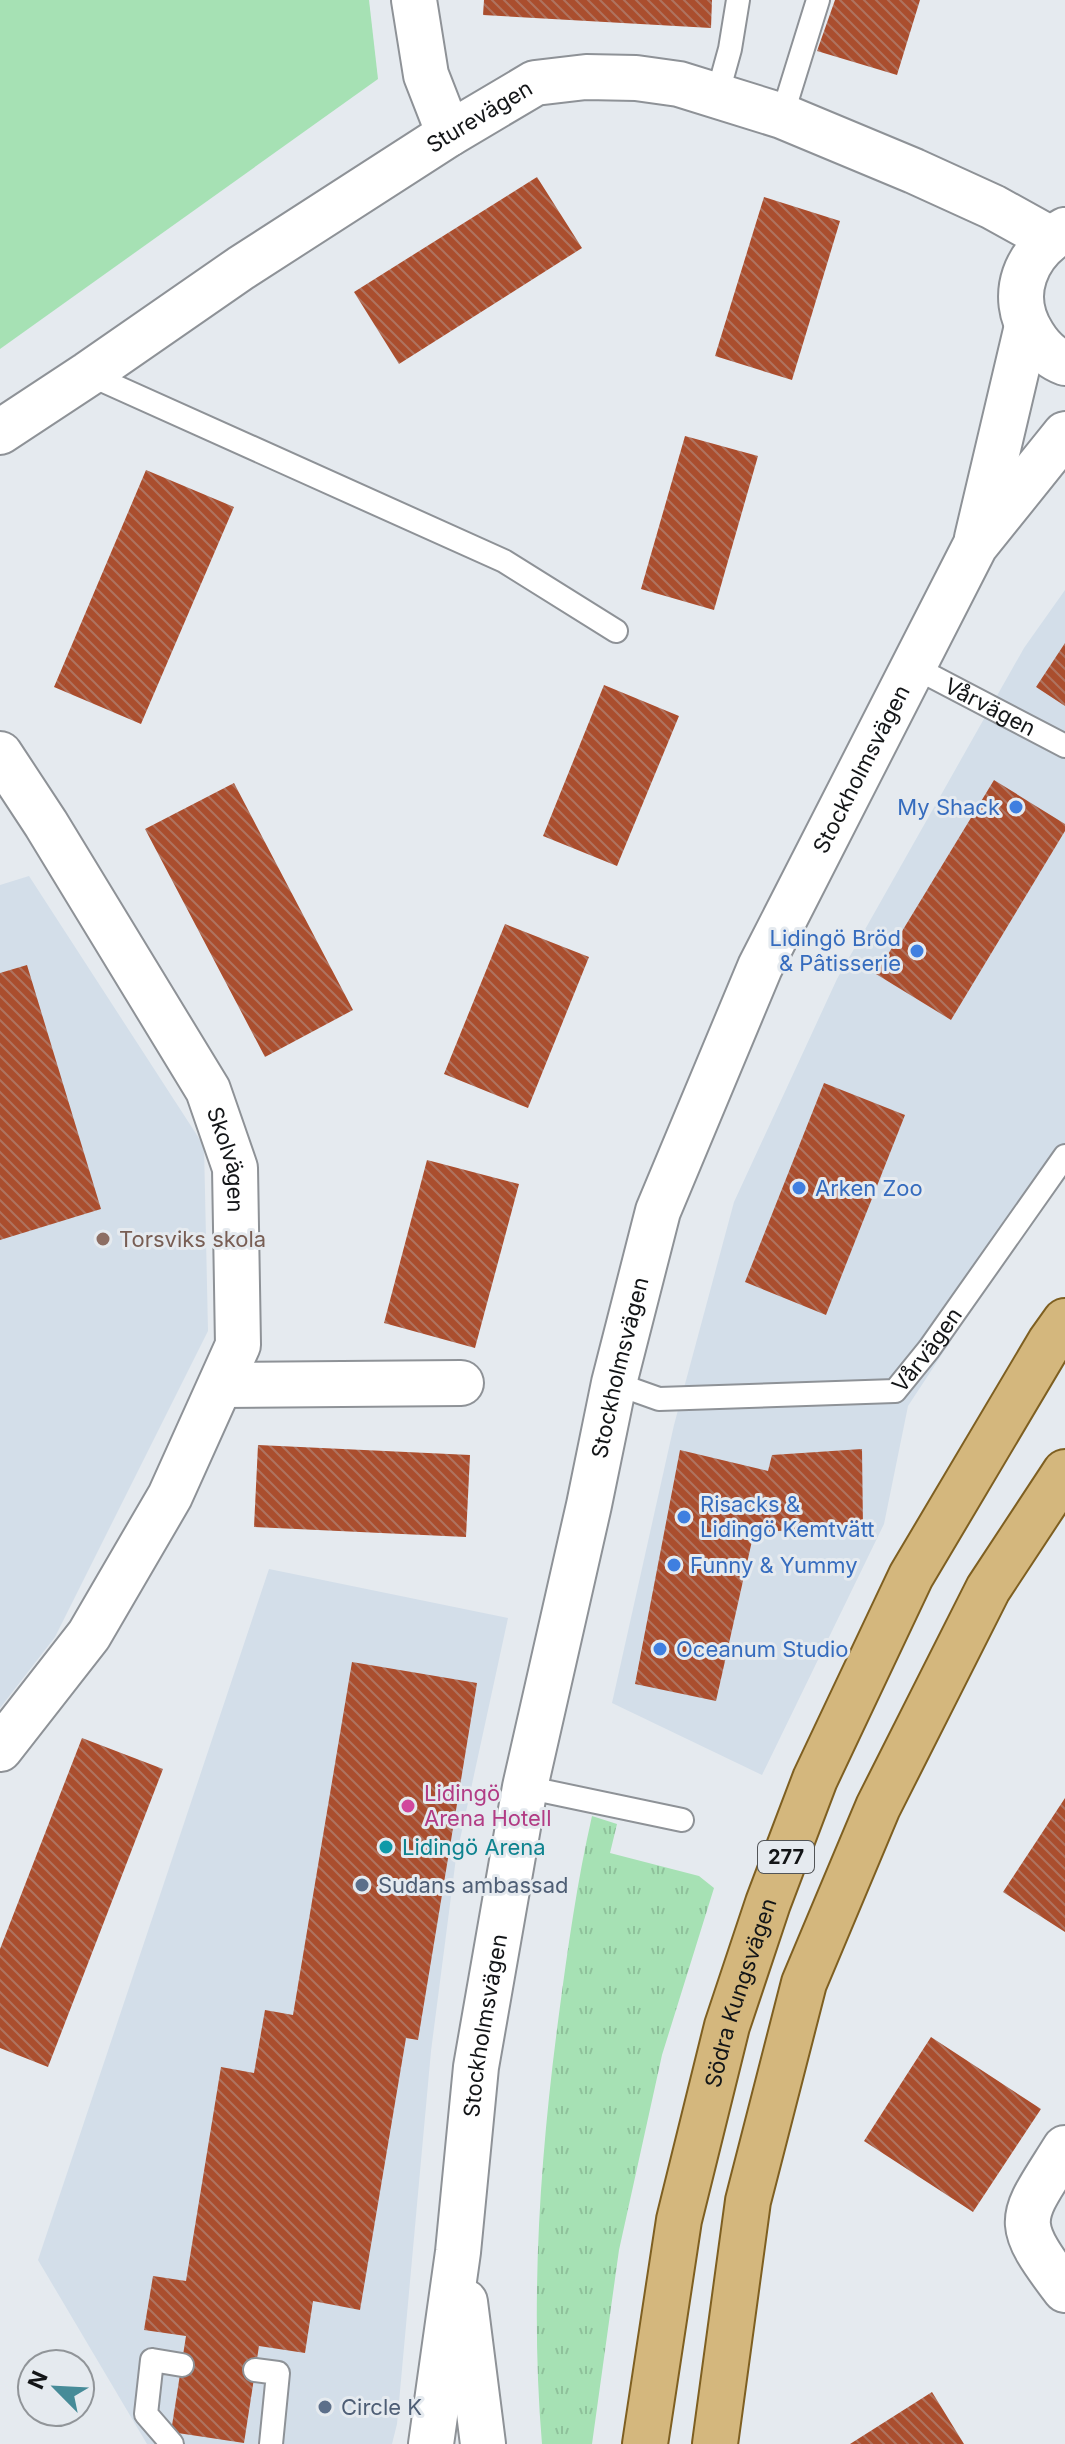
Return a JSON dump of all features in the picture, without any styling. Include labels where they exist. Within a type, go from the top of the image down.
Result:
[{"type":"main road","name":"Södra Kungsvägen","points":[[645,2444],[679,2220],[727,2026],[768,1903],[815,1779],[911,1576],[1065,1321]]},
{"type":"main road","points":[[715,2444],[748,2201],[804,1983],[878,1807],[988,1589],[1065,1472]]},
{"type":"street","points":[[414,0],[426,75],[449,134]]},
{"type":"street","name":"Sturevägen","points":[[0,432],[241,268],[449,134],[535,83],[586,77],[636,78],[679,84],[782,116],[1057,234]]},
{"type":"street","name":"Stockholmsvägen","points":[[975,546],[1027,326],[1020,296],[1022,280],[1027,265],[1057,234]]},
{"type":"street","points":[[1027,326],[1048,354],[1065,363]]},
{"type":"street","name":"Stockholmsvägen","points":[[431,2444],[458,2252],[476,2067],[525,1787],[614,1383],[658,1211],[760,967],[975,546],[1065,434]]},
{"type":"street","name":"Skolvägen","points":[[0,754],[208,1090],[235,1168],[238,1345],[170,1496],[89,1635],[0,1749]]},
{"type":"street","points":[[221,1385],[461,1383]]},
{"type":"street","points":[[1065,2148],[1031,2202],[1026,2228],[1035,2250],[1065,2290]]},
{"type":"street","name":"Stockholmsvägen","points":[[458,2252],[483,2444]]},
{"type":"lane","points":[[717,96],[730,49],[738,0]]},
{"type":"lane","points":[[782,116],[818,0]]},
{"type":"lane","points":[[88,374],[504,561],[616,631]]},
{"type":"lane","name":"Vårvägen","points":[[914,667],[1065,746]]},
{"type":"lane","name":"Vårvägen","points":[[614,1383],[659,1399],[895,1391],[929,1349],[1065,1156]]},
{"type":"lane","points":[[525,1787],[682,1820]]},
{"type":"lane","points":[[172,2444],[146,2414],[152,2360],[182,2365]]},
{"type":"lane","points":[[255,2370],[278,2373],[271,2444]]},
{"type":"shaded area","points":[[1065,590],[1065,1167],[908,1406],[884,1524],[762,1775],[612,1703],[674,1425],[734,1202],[837,979],[1024,648]]},
{"type":"shaded area","name":"Torsviks skola","points":[[29,876],[204,1146],[208,1331],[55,1637],[0,1708],[0,885]]},
{"type":"shaded area","points":[[269,1569],[508,1618],[456,1858],[431,2051],[397,2424],[392,2444],[147,2444],[96,2358],[96,2348],[90,2348],[38,2260]]},
{"type":"green space","points":[[0,0],[369,0],[378,79],[0,349]]},
{"type":"green space","points":[[592,1816],[617,1824],[610,1853],[699,1876],[714,1888],[662,2055],[619,2250],[592,2444],[542,2444],[537,2283],[542,2175],[566,1964]]},
{"type":"building","points":[[484,0],[712,0],[711,28],[483,15]]},
{"type":"building","points":[[835,0],[920,0],[897,75],[817,51]]},
{"type":"building","points":[[537,177],[582,248],[399,364],[354,292]]},
{"type":"building","points":[[764,197],[840,221],[792,380],[715,356]]},
{"type":"building","points":[[685,436],[758,456],[714,610],[641,589]]},
{"type":"building","points":[[146,470],[234,507],[141,724],[54,687]]},
{"type":"building","points":[[1065,643],[1065,706],[1036,687]]},
{"type":"building","points":[[604,685],[679,716],[617,866],[543,836]]},
{"type":"building","points":[[994,780],[1065,824],[1065,831],[951,1020],[876,974]]},
{"type":"building","points":[[234,783],[353,1010],[265,1057],[145,829]]},
{"type":"building","points":[[505,924],[589,957],[528,1108],[444,1074]]},
{"type":"building","points":[[27,965],[101,1209],[0,1240],[0,973]]},
{"type":"building","points":[[824,1083],[905,1115],[826,1315],[745,1282]]},
{"type":"building","points":[[427,1160],[519,1184],[475,1348],[384,1323]]},
{"type":"building","points":[[258,1445],[470,1455],[466,1537],[254,1527]]},
{"type":"building","points":[[862,1449],[863,1527],[754,1532],[716,1701],[635,1684],[680,1450],[768,1471],[772,1455]]},
{"type":"building","name":"Lidingö Arena","points":[[352,1662],[477,1683],[418,2040],[406,2038],[360,2310],[313,2301],[305,2353],[259,2346],[244,2443],[171,2432],[186,2336],[144,2330],[153,2276],[186,2281],[221,2067],[254,2073],[265,2010],[293,2015]]},
{"type":"building","points":[[82,1738],[163,1769],[48,2067],[0,2048],[0,1949]]},
{"type":"building","points":[[1065,1798],[1065,1932],[1003,1892]]},
{"type":"building","points":[[931,2037],[1041,2109],[973,2212],[864,2141]]},
{"type":"building","points":[[932,2392],[964,2444],[850,2444]]},
{"type":"place","name":"My Shack","points":[[1016,807]]},
{"type":"place","name":"Lidingö Bröd & Pâtisserie","points":[[917,951]]},
{"type":"place","name":"Arken Zoo","points":[[799,1188]]},
{"type":"place","name":"Torsviks skola","points":[[103,1239]]},
{"type":"place","name":"Risacks & Lidingö Kemtvätt","points":[[684,1517]]},
{"type":"place","name":"Funny & Yummy","points":[[674,1565]]},
{"type":"place","name":"Oceanum Studio","points":[[660,1649]]},
{"type":"place","name":"Lidingö Arena Hotell","points":[[408,1806]]},
{"type":"place","name":"Lidingö Arena","points":[[386,1847]]},
{"type":"place","name":"Sudans ambassad","points":[[362,1885]]},
{"type":"place","name":"Circle K","points":[[325,2407]]}]
